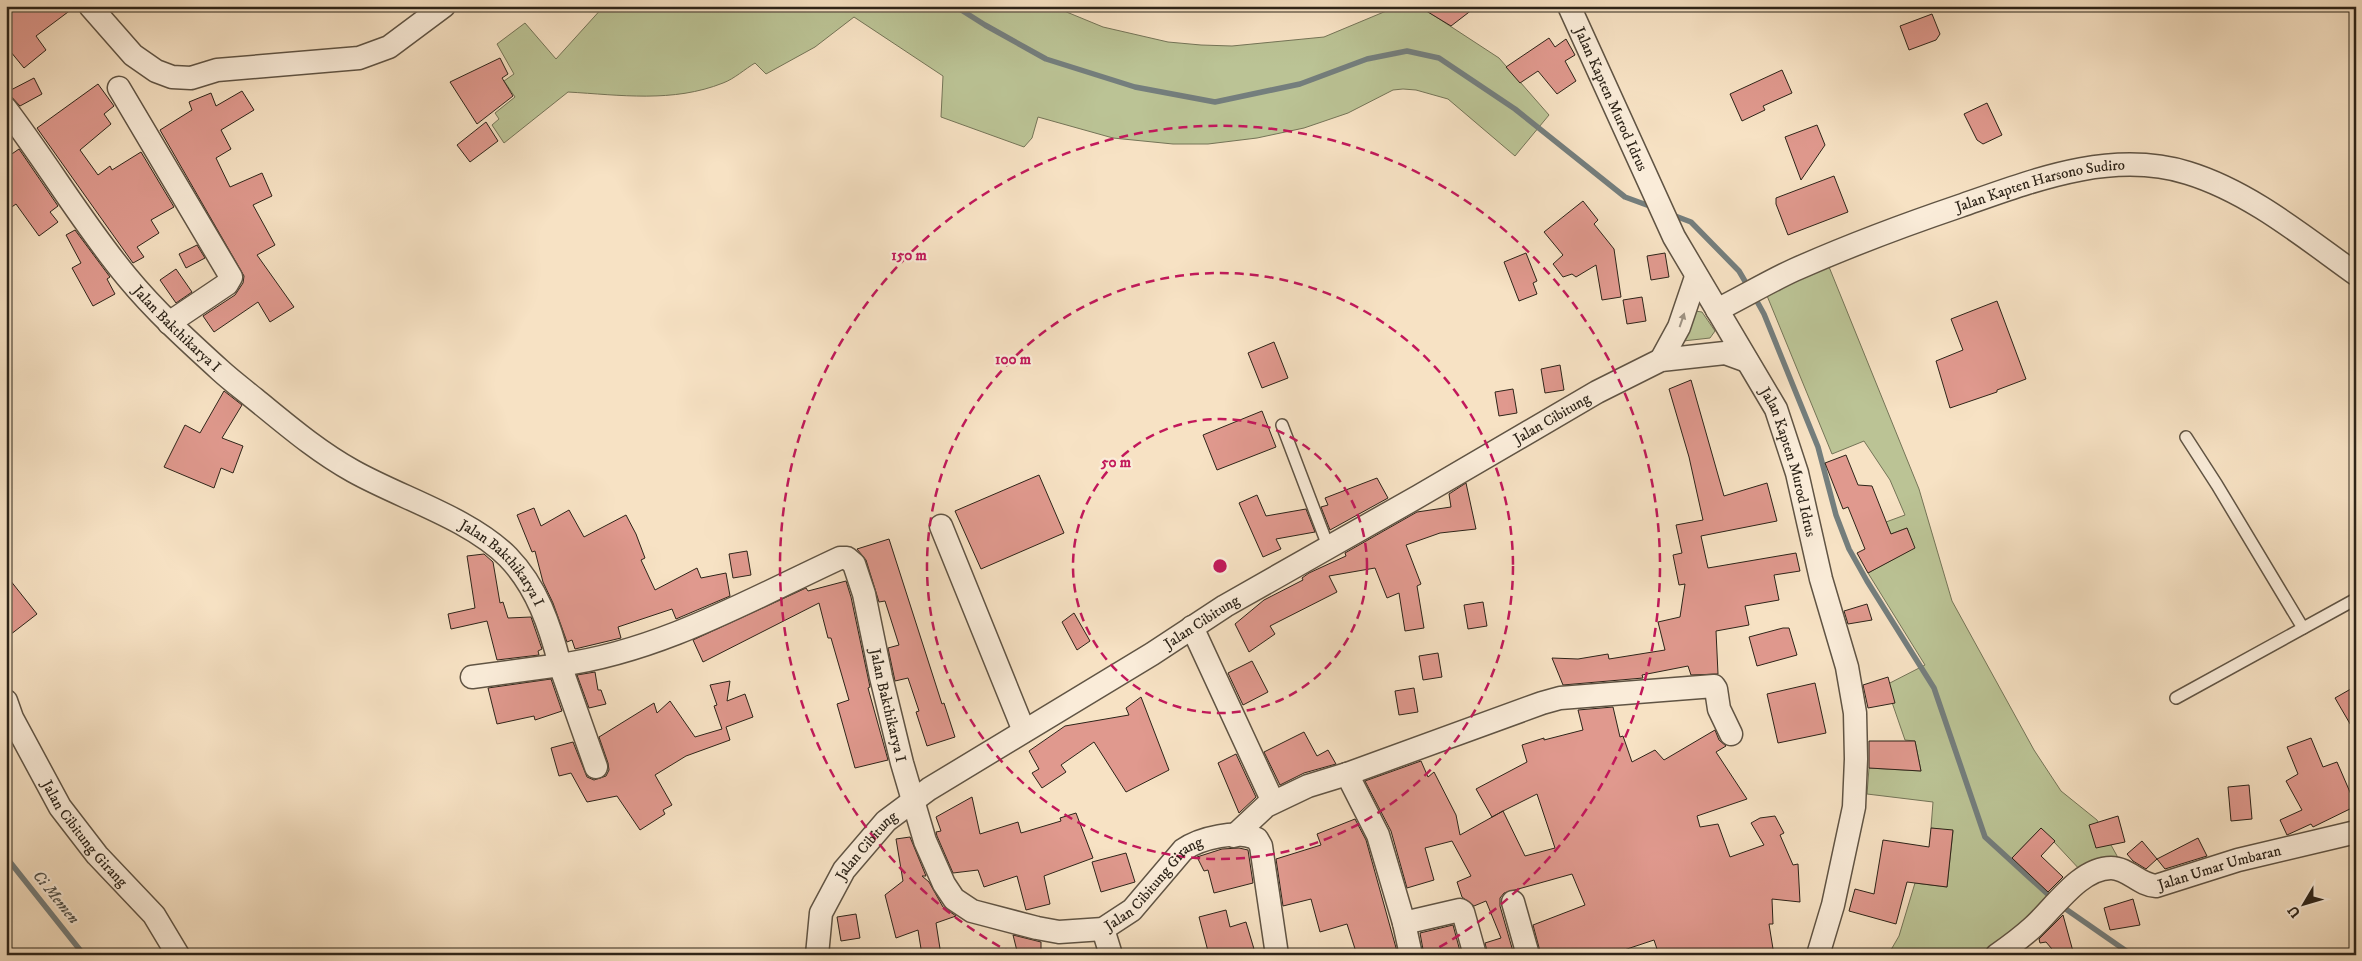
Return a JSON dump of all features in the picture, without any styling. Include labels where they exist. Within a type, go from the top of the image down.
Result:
[{"type":"street","points":[[90,6],[133,55],[164,74],[172,77],[191,78],[217,70],[359,58],[389,47],[444,6]]},
{"type":"street","name":"Jalan Kapten Murod Idrus","points":[[1569,6],[1674,237],[1776,409],[1788,440],[1821,579],[1847,667],[1855,713],[1854,807],[1833,905],[1818,955]]},
{"type":"street","points":[[119,88],[231,276],[227,284],[169,323]]},
{"type":"street","name":"Jalan Bakthikarya I","points":[[6,109],[97,238],[128,277],[169,323],[223,374],[296,433],[327,455],[354,471],[447,517],[496,546],[521,572],[534,592],[548,622],[560,665],[588,661],[674,636],[840,558],[847,558],[854,564],[864,594],[881,677],[902,763],[914,800]]},
{"type":"street","name":"Jalan Kapten Harsono Sudiro","points":[[1717,310],[1825,257],[1927,218],[2056,174],[2094,167],[2153,166],[2187,173],[2220,186],[2283,221],[2356,274]]},
{"type":"street","points":[[1661,360],[1679,328],[1696,277]]},
{"type":"street","points":[[1661,360],[1725,353],[1747,361]]},
{"type":"street","name":"Jalan Cibitung","points":[[817,955],[821,913],[844,870],[874,832],[914,800],[1152,654],[1192,627],[1328,546],[1419,496],[1597,392],[1661,360]]},
{"type":"street","points":[[941,526],[1024,731]]},
{"type":"street","points":[[1192,627],[1273,802]]},
{"type":"street","points":[[472,677],[560,665],[596,767]]},
{"type":"street","points":[[1234,836],[1260,810],[1308,786],[1347,774],[1542,703],[1575,696],[1714,686],[1716,688],[1719,710],[1731,734]]},
{"type":"street","name":"Jalan Cibitung Girang","points":[[6,701],[12,718],[60,807],[97,855],[154,915],[178,955]]},
{"type":"street","points":[[1347,774],[1376,829],[1404,923],[1411,955]]},
{"type":"street","name":"Jalan Cibitung Girang","points":[[914,800],[924,841],[948,892],[962,905],[972,911],[1011,922],[1059,932],[1103,929],[1132,910],[1183,850],[1201,839],[1234,836],[1256,838],[1261,846],[1277,955]]},
{"type":"street","name":"Jalan Umar Umbaran","points":[[2012,951],[2064,895],[2083,878],[2103,869],[2119,869],[2143,883],[2156,886],[2238,860],[2356,832]]},
{"type":"street","points":[[1513,902],[1528,955]]},
{"type":"street","points":[[1404,923],[1460,910],[1463,912],[1475,955]]},
{"type":"street","points":[[1103,929],[1111,955]]},
{"type":"lane","points":[[1282,426],[1328,546]]},
{"type":"lane","points":[[2186,437],[2302,628]]},
{"type":"lane","points":[[2176,698],[2356,599]]},
{"type":"green space","points":[[604,6],[1052,6],[1103,27],[1168,42],[1232,46],[1324,37],[1391,9],[1407,6],[1424,9],[1499,58],[1549,115],[1515,156],[1448,99],[1416,90],[1403,89],[1393,90],[1348,113],[1304,128],[1257,138],[1208,144],[1173,144],[1113,138],[1038,117],[1032,138],[1024,147],[941,117],[943,76],[854,17],[815,47],[766,74],[755,63],[723,83],[685,93],[627,96],[568,92],[504,143],[492,125],[499,119],[495,113],[515,97],[504,81],[514,74],[497,44],[525,23],[556,59]]},
{"type":"green space","points":[[1825,257],[1919,489],[1952,601],[2034,750],[2061,791],[2097,820],[2121,863],[2082,872],[2041,828],[2012,858],[2054,898],[2010,938],[1983,955],[1888,955],[1899,936],[1915,883],[1947,887],[1953,831],[1931,828],[1933,802],[1867,794],[1869,768],[1921,771],[1915,741],[1905,740],[1886,685],[1925,665],[1868,573],[1914,548],[1907,528],[1891,534],[1886,522],[1905,515],[1890,480],[1864,441],[1832,454],[1763,286]]},
{"type":"green space","points":[[1695,311],[1702,312],[1715,331],[1710,338],[1683,341]]},
{"type":"building","points":[[13,6],[76,6],[36,36],[46,50],[24,68],[6,46],[6,12]]},
{"type":"building","points":[[1418,6],[1477,6],[1451,26]]},
{"type":"building","points":[[1932,14],[1940,34],[1936,40],[1909,50],[1900,26]]},
{"type":"building","points":[[1549,38],[1555,47],[1566,39],[1575,55],[1565,61],[1576,81],[1557,94],[1538,71],[1520,83],[1506,67]]},
{"type":"building","points":[[500,58],[508,74],[502,78],[513,96],[477,124],[450,82]]},
{"type":"building","points":[[1782,70],[1792,93],[1763,106],[1765,110],[1742,121],[1730,94]]},
{"type":"building","points":[[34,78],[42,94],[20,106],[7,92]]},
{"type":"building","points":[[98,84],[114,106],[104,114],[111,124],[80,150],[98,175],[110,166],[112,170],[141,152],[174,207],[151,220],[159,233],[137,247],[144,257],[133,263],[37,128]]},
{"type":"building","points":[[242,91],[254,110],[221,130],[231,149],[216,158],[230,187],[262,173],[272,196],[253,205],[275,245],[257,255],[294,307],[270,322],[258,302],[214,332],[203,316],[235,295],[243,283],[244,276],[160,130],[192,110],[189,102],[211,93],[216,106]]},
{"type":"building","points":[[1987,103],[2002,135],[1983,144],[1977,140],[1964,114]]},
{"type":"building","points":[[486,122],[498,141],[470,162],[457,145]]},
{"type":"building","points":[[1817,125],[1825,145],[1801,180],[1785,137]]},
{"type":"building","points":[[19,149],[58,206],[50,212],[58,222],[39,236],[16,204],[6,211],[6,158]]},
{"type":"building","points":[[1834,176],[1848,212],[1788,235],[1776,204],[1776,198]]},
{"type":"building","points":[[1583,201],[1598,220],[1594,224],[1614,249],[1621,297],[1602,300],[1596,265],[1576,277],[1572,274],[1563,277],[1553,264],[1563,255],[1544,232]]},
{"type":"building","points":[[75,230],[110,277],[107,279],[115,294],[93,306],[72,268],[81,263],[66,235]]},
{"type":"building","points":[[197,245],[205,258],[186,268],[179,254]]},
{"type":"building","points":[[1526,253],[1537,281],[1533,283],[1537,294],[1519,301],[1504,262]]},
{"type":"building","points":[[1665,253],[1669,277],[1651,280],[1647,256]]},
{"type":"building","points":[[176,269],[192,292],[176,303],[160,280]]},
{"type":"building","points":[[1642,297],[1646,321],[1627,324],[1623,300]]},
{"type":"building","points":[[1997,301],[2026,379],[1997,390],[1997,392],[1950,408],[1936,361],[1963,350],[1951,319]]},
{"type":"building","points":[[1274,342],[1288,378],[1262,388],[1248,353]]},
{"type":"building","points":[[1560,365],[1564,390],[1545,393],[1541,369]]},
{"type":"building","points":[[1691,380],[1724,496],[1767,483],[1777,521],[1701,536],[1708,568],[1796,553],[1800,571],[1774,575],[1779,600],[1745,606],[1749,625],[1716,631],[1718,674],[1691,675],[1688,666],[1642,675],[1643,678],[1563,685],[1552,658],[1578,659],[1608,654],[1609,659],[1665,650],[1658,622],[1680,617],[1685,584],[1679,585],[1673,555],[1682,553],[1676,525],[1703,520],[1689,457],[1669,389]]},
{"type":"building","points":[[1513,389],[1517,413],[1499,416],[1495,392]]},
{"type":"building","points":[[224,391],[242,405],[222,438],[243,446],[233,473],[221,468],[214,488],[164,467],[185,425],[200,433]]},
{"type":"building","points":[[1262,411],[1276,447],[1217,470],[1203,435]]},
{"type":"building","points":[[1846,455],[1858,485],[1872,486],[1891,534],[1907,528],[1915,548],[1868,573],[1857,553],[1865,549],[1848,507],[1843,509],[1825,463]]},
{"type":"building","points":[[1039,475],[1064,533],[981,569],[955,511]]},
{"type":"building","points":[[1377,478],[1388,498],[1330,530],[1321,507],[1328,505],[1325,498]]},
{"type":"building","points":[[1466,483],[1476,529],[1440,533],[1406,545],[1421,584],[1417,586],[1424,628],[1405,631],[1399,593],[1387,598],[1375,568],[1329,576],[1337,592],[1270,626],[1275,634],[1249,652],[1235,624],[1264,600],[1303,580],[1302,578],[1309,573],[1346,556],[1345,553],[1417,512],[1451,507],[1449,494]]},
{"type":"building","points":[[1257,495],[1266,516],[1306,509],[1315,532],[1276,539],[1281,549],[1263,557],[1239,503]]},
{"type":"building","points":[[534,508],[541,526],[569,510],[584,537],[626,515],[636,534],[645,558],[641,560],[655,590],[697,568],[701,578],[726,573],[730,596],[676,619],[672,609],[618,627],[621,638],[575,649],[572,640],[567,642],[543,582],[535,551],[532,552],[517,515]]},
{"type":"building","points":[[889,539],[942,704],[944,703],[955,737],[927,746],[916,712],[919,711],[908,678],[895,681],[888,648],[899,645],[885,601],[879,602],[866,560],[857,549]]},
{"type":"building","points":[[747,551],[751,575],[733,578],[729,554]]},
{"type":"building","points":[[484,554],[493,562],[500,603],[503,602],[508,618],[531,617],[542,649],[538,651],[539,655],[497,660],[487,621],[451,629],[448,614],[475,608],[467,556]]},
{"type":"building","points":[[6,575],[37,614],[6,638]]},
{"type":"building","points":[[846,581],[870,687],[868,688],[888,760],[855,768],[837,704],[849,700],[831,638],[828,638],[819,603],[703,662],[693,640],[806,588],[808,591]]},
{"type":"building","points":[[1483,602],[1487,626],[1468,629],[1464,605]]},
{"type":"building","points":[[1867,604],[1872,620],[1848,624],[1844,611]]},
{"type":"building","points":[[1074,613],[1090,641],[1077,650],[1062,622]]},
{"type":"building","points":[[1789,628],[1797,655],[1757,666],[1749,637]]},
{"type":"building","points":[[1438,653],[1442,677],[1423,680],[1419,656]]},
{"type":"building","points":[[1252,661],[1268,692],[1243,705],[1228,673]]},
{"type":"building","points":[[595,672],[598,690],[601,690],[606,704],[589,708],[577,675]]},
{"type":"building","points":[[1888,677],[1895,703],[1868,708],[1863,685]]},
{"type":"building","points":[[551,679],[562,711],[535,720],[534,716],[497,724],[488,688]]},
{"type":"building","points":[[730,681],[727,701],[745,694],[753,717],[726,727],[730,740],[686,756],[655,775],[672,805],[663,810],[665,814],[640,830],[617,796],[587,802],[571,773],[559,776],[551,748],[573,742],[587,777],[594,780],[606,776],[609,770],[608,763],[599,737],[654,703],[657,713],[670,701],[695,737],[722,729],[714,706],[717,705],[710,685]]},
{"type":"building","points":[[1815,683],[1826,733],[1778,743],[1767,694]]},
{"type":"building","points":[[2356,686],[2356,734],[2335,698]]},
{"type":"building","points":[[1414,688],[1418,712],[1399,715],[1395,691]]},
{"type":"building","points":[[1141,697],[1169,770],[1126,792],[1094,742],[1061,765],[1066,772],[1042,788],[1032,773],[1039,769],[1029,751],[1065,726],[1129,715],[1126,708]]},
{"type":"building","points":[[1613,707],[1620,737],[1623,736],[1632,762],[1655,750],[1664,760],[1715,730],[1719,740],[1726,746],[1716,752],[1747,799],[1697,816],[1700,827],[1718,824],[1730,857],[1764,845],[1751,823],[1760,818],[1775,816],[1784,833],[1780,835],[1793,865],[1798,864],[1800,902],[1772,899],[1773,924],[1769,924],[1774,955],[1659,955],[1654,940],[1609,955],[1541,955],[1533,925],[1585,905],[1572,874],[1504,893],[1500,898],[1500,906],[1514,955],[1488,955],[1485,943],[1501,938],[1486,901],[1474,906],[1462,897],[1457,882],[1471,876],[1452,841],[1425,848],[1434,880],[1407,888],[1391,831],[1365,781],[1421,761],[1428,777],[1434,772],[1456,815],[1460,835],[1503,811],[1492,817],[1476,789],[1527,762],[1522,745],[1544,738],[1544,740],[1583,730],[1578,710]],"holes":[[[1537,794],[1555,848],[1525,856],[1503,811]]]},
{"type":"building","points":[[1304,732],[1317,756],[1328,750],[1336,764],[1304,773],[1280,785],[1264,752]]},
{"type":"building","points":[[2311,738],[2323,767],[2337,762],[2356,806],[2313,827],[2311,824],[2287,835],[2280,820],[2302,810],[2286,781],[2298,774],[2287,747]]},
{"type":"building","points":[[1869,741],[1915,741],[1921,771],[1869,768]]},
{"type":"building","points":[[1236,754],[1256,797],[1239,813],[1218,763]]},
{"type":"building","points":[[2249,785],[2252,819],[2231,821],[2228,787]]},
{"type":"building","points":[[972,797],[980,834],[1018,822],[1021,833],[1061,821],[1060,818],[1076,813],[1093,858],[1044,876],[1050,904],[1026,910],[1017,876],[984,887],[978,870],[953,873],[937,836],[936,832],[941,831],[936,817]]},
{"type":"building","points":[[2118,816],[2125,842],[2096,848],[2089,825]]},
{"type":"building","points":[[1355,819],[1366,840],[1398,955],[1357,955],[1347,924],[1320,932],[1311,899],[1283,906],[1276,859],[1321,845],[1317,834]]},
{"type":"building","points":[[1931,828],[1953,830],[1947,887],[1907,882],[1896,924],[1849,911],[1855,889],[1874,894],[1883,840],[1929,847]]},
{"type":"building","points":[[2041,828],[2055,841],[2041,856],[2063,877],[2048,892],[2012,858]]},
{"type":"building","points":[[910,837],[926,876],[922,876],[929,882],[943,907],[956,916],[936,923],[941,955],[922,955],[918,930],[896,938],[885,895],[903,881],[896,839]]},
{"type":"building","points":[[2198,838],[2207,856],[2165,869],[2157,859]]},
{"type":"building","points":[[2142,841],[2157,859],[2146,869],[2133,861],[2127,854]]},
{"type":"building","points":[[1239,848],[1248,850],[1253,883],[1214,893],[1208,870],[1204,871],[1197,857],[1222,849]]},
{"type":"building","points":[[1126,853],[1135,882],[1101,892],[1092,862]]},
{"type":"building","points":[[2133,899],[2140,925],[2110,930],[2104,908]]},
{"type":"building","points":[[1226,910],[1230,927],[1246,922],[1254,949],[1233,955],[1209,955],[1199,917]]},
{"type":"building","points":[[856,914],[860,938],[841,941],[837,917]]},
{"type":"building","points":[[2063,915],[2074,955],[2057,955],[2046,942],[2040,943],[2039,939]]},
{"type":"building","points":[[1453,925],[1461,955],[1424,955],[1420,933]]},
{"type":"building","points":[[1013,935],[1041,942],[1041,955],[1018,955]]},
{"type":"waterway","points":[[955,6],[1046,59],[1135,87],[1215,102],[1300,84],[1367,59],[1407,51],[1439,58],[1515,109],[1625,197],[1655,208]]},
{"type":"waterway","points":[[1670,214],[1691,222],[1739,271],[1749,288]]},
{"type":"waterway","points":[[1754,296],[1764,314],[1818,447],[1836,515],[1849,549],[1934,688],[1985,837],[2053,899]]},
{"type":"waterway","name":"Ci Memen","points":[[6,857],[84,955]]},
{"type":"waterway","points":[[2060,905],[2132,955]]}]
